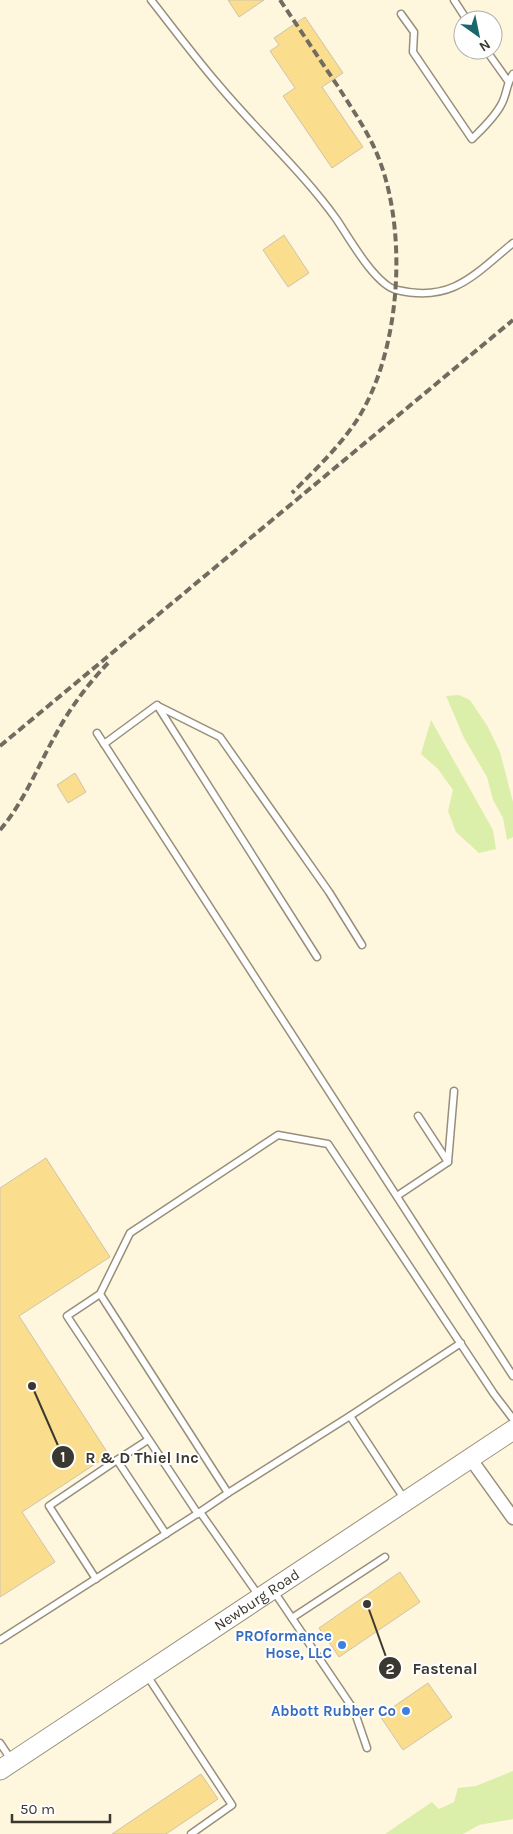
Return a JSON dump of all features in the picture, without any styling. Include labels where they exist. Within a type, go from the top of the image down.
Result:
[{"type":"main road","name":"Newburg Road","points":[[6,1766],[513,1430]]},
{"type":"street","points":[[470,1458],[513,1518]]},
{"type":"lane","points":[[151,0],[217,83],[324,202],[374,273],[386,285],[395,290],[420,294],[442,293],[468,279],[513,243]]},
{"type":"lane","points":[[401,14],[414,32],[413,52],[472,138],[488,123],[502,103],[508,81],[513,74]]},
{"type":"lane","points":[[493,60],[508,81]]},
{"type":"lane","points":[[104,744],[157,705]]},
{"type":"lane","points":[[157,705],[220,737],[329,892],[362,945]]},
{"type":"lane","points":[[157,705],[317,957]]},
{"type":"lane","points":[[97,733],[513,1376]]},
{"type":"lane","points":[[448,1162],[454,1091]]},
{"type":"lane","points":[[418,1116],[448,1162]]},
{"type":"lane","points":[[366,1748],[354,1710],[292,1618],[266,1593],[199,1513],[148,1440],[67,1316],[100,1294],[130,1233],[278,1135],[328,1144],[513,1419]]},
{"type":"lane","points":[[397,1196],[448,1162]]},
{"type":"lane","points":[[100,1294],[228,1493]]},
{"type":"lane","points":[[0,1640],[461,1343]]},
{"type":"lane","points":[[350,1416],[406,1501]]},
{"type":"lane","points":[[96,1579],[49,1506],[148,1440]]},
{"type":"lane","points":[[117,1460],[166,1534]]},
{"type":"lane","points":[[292,1618],[385,1557]]},
{"type":"lane","points":[[146,1673],[232,1805],[191,1834]]},
{"type":"lane","points":[[0,1743],[6,1766]]},
{"type":"green space","points":[[459,695],[470,700],[488,727],[500,752],[513,802],[513,837],[507,840],[503,818],[493,800],[487,777],[464,738],[446,696]]},
{"type":"green space","points":[[431,720],[493,830],[496,849],[479,853],[456,832],[448,811],[453,790],[438,769],[421,754]]},
{"type":"green space","points":[[513,1771],[513,1819],[479,1825],[463,1834],[385,1834],[432,1802],[439,1809],[454,1802],[458,1788],[476,1786]]},
{"type":"building","points":[[228,0],[264,0],[239,17]]},
{"type":"building","points":[[305,17],[343,73],[322,87],[363,147],[332,168],[283,96],[295,88],[270,51],[279,45],[274,38]]},
{"type":"building","points":[[284,235],[309,273],[288,287],[263,250]]},
{"type":"building","points":[[75,773],[86,792],[68,803],[57,785]]},
{"type":"building","points":[[46,1158],[110,1257],[19,1316],[109,1455],[22,1512],[55,1562],[0,1597],[0,1188]]},
{"type":"building","points":[[400,1572],[420,1602],[339,1657],[319,1628]]},
{"type":"building","points":[[428,1683],[452,1717],[403,1750],[380,1716]]},
{"type":"building","points":[[201,1774],[218,1799],[166,1834],[112,1834]]},
{"type":"railway","points":[[280,0],[337,85],[372,143],[384,174],[392,209],[396,246],[396,285],[391,323],[383,360],[371,394],[355,423],[341,442],[292,493]]},
{"type":"railway","points":[[0,746],[513,320]]},
{"type":"railway","points":[[0,830],[24,796],[67,715],[86,688],[108,663]]},
{"type":"place","name":"R & D Thiel Inc","points":[[32,1386]]},
{"type":"place","name":"Fastenal","points":[[367,1604]]},
{"type":"place","name":"PROformance Hose, LLC","points":[[342,1645]]},
{"type":"place","name":"Abbott Rubber Co","points":[[406,1711]]}]
